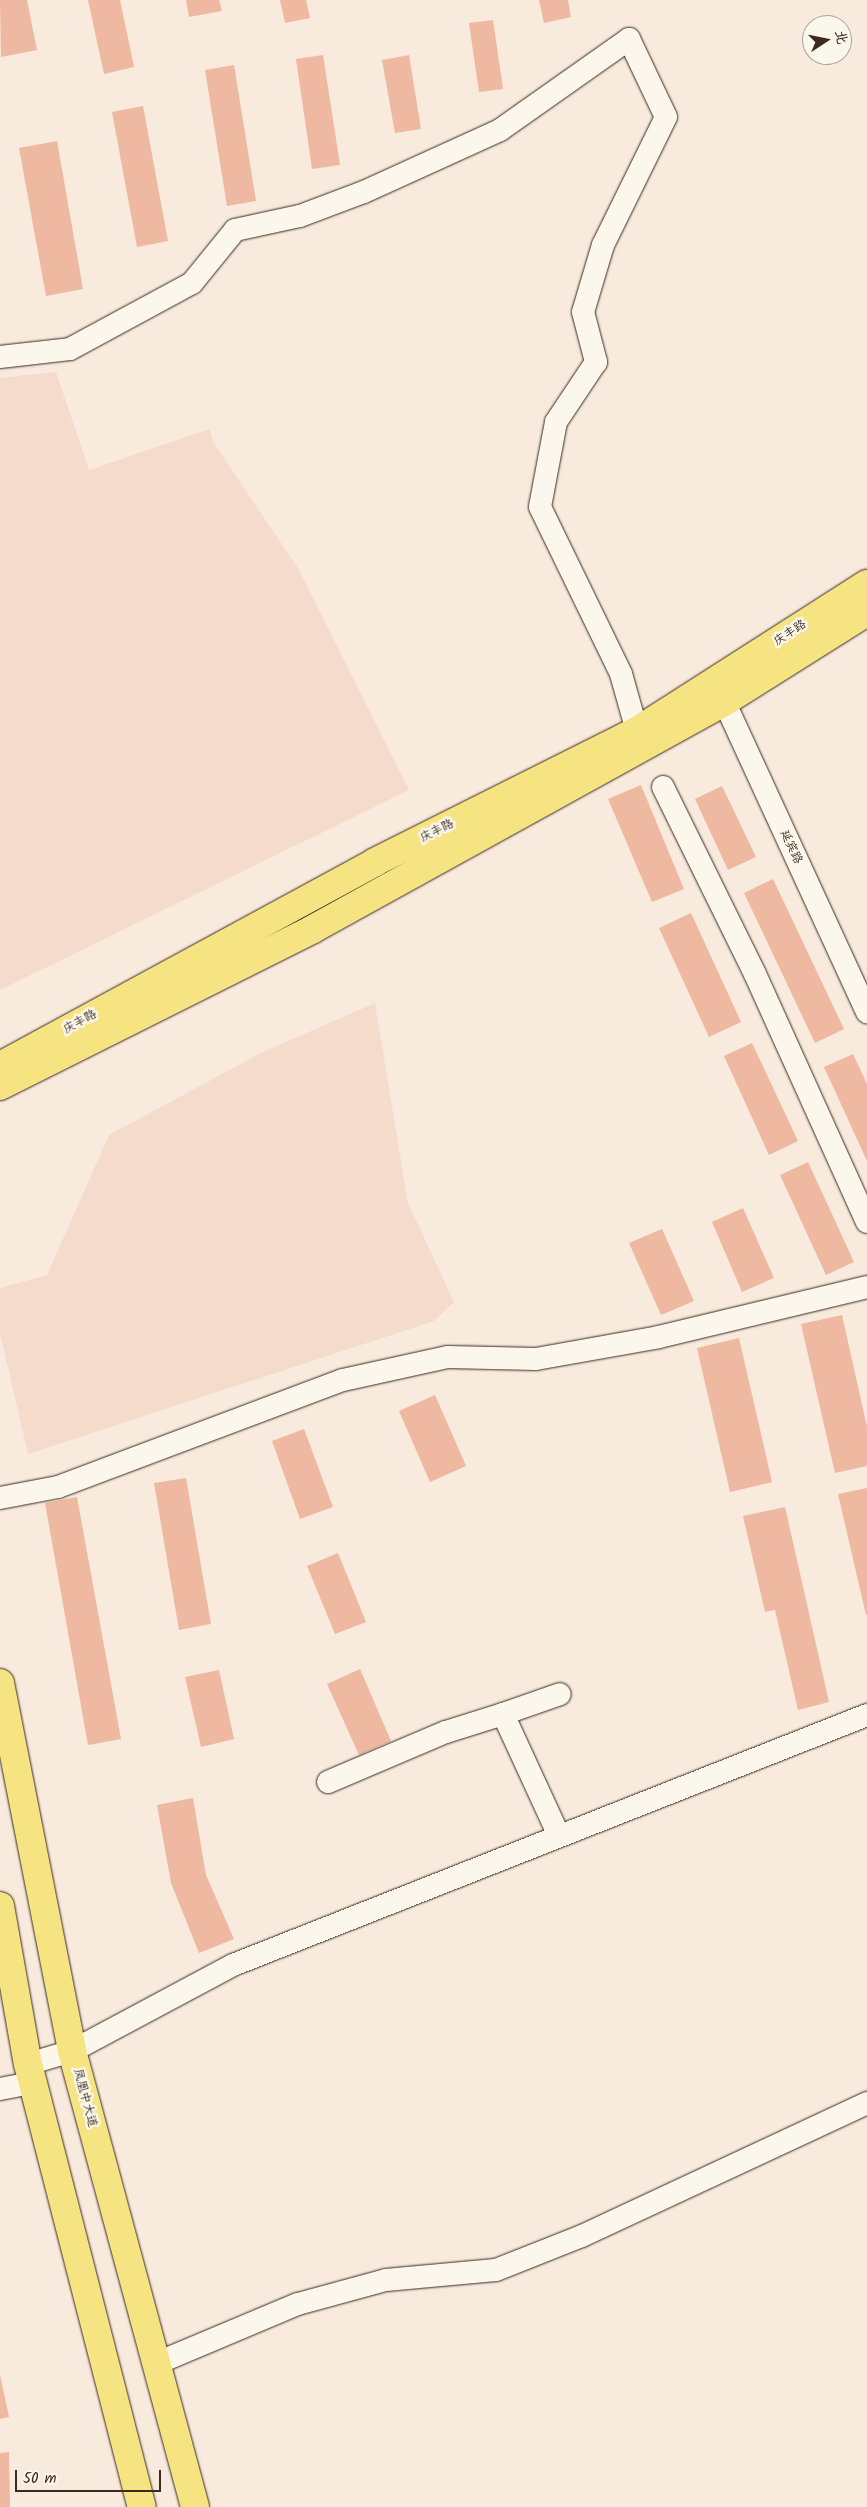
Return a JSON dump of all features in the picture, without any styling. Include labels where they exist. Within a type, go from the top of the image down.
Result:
[{"type":"main road","name":"庆丰路","points":[[0,1066],[375,862],[637,731],[720,692],[867,584]]},
{"type":"main road","points":[[0,1086],[314,929],[720,692],[867,612]]},
{"type":"main road","name":"凤凰中大道","points":[[0,1684],[72,2051],[195,2507]]},
{"type":"main road","points":[[0,1906],[30,2074],[142,2507]]},
{"type":"street","points":[[0,357],[70,349],[192,283],[235,230],[300,216],[364,192],[500,130],[629,38],[666,117],[603,245],[583,312],[596,362],[556,422],[540,507],[621,674],[637,731]]},
{"type":"street","name":"延宾路","points":[[720,692],[867,1012]]},
{"type":"street","points":[[663,787],[755,974],[867,1222]]},
{"type":"street","points":[[0,1498],[58,1487],[343,1380],[448,1357],[536,1359],[659,1337],[867,1287]]},
{"type":"street","points":[[328,1782],[446,1732],[560,1694]]},
{"type":"street","points":[[503,1714],[559,1836]]},
{"type":"street","points":[[0,2089],[233,1964],[867,1715]]},
{"type":"street","points":[[155,2364],[298,2304],[386,2280],[496,2270],[582,2236],[867,2103]]},
{"type":"shaded area","points":[[56,372],[89,470],[210,429],[213,442],[298,568],[409,790],[0,990],[0,378]]},
{"type":"shaded area","points":[[375,1003],[408,1203],[454,1302],[434,1321],[28,1454],[0,1333],[0,1288],[47,1275],[109,1135],[263,1052]]},
{"type":"building","points":[[0,0],[27,0],[37,50],[1,57]]},
{"type":"building","points":[[88,0],[120,0],[134,67],[104,74]]},
{"type":"building","points":[[186,0],[219,0],[222,11],[189,17]]},
{"type":"building","points":[[280,0],[306,0],[310,18],[285,23]]},
{"type":"building","points":[[539,0],[568,0],[571,17],[544,23]]},
{"type":"building","points":[[493,20],[503,89],[479,92],[469,23]]},
{"type":"building","points":[[323,55],[340,165],[312,169],[296,59]]},
{"type":"building","points":[[409,55],[421,129],[395,133],[382,60]]},
{"type":"building","points":[[234,65],[256,201],[227,206],[205,70]]},
{"type":"building","points":[[143,106],[168,241],[137,247],[112,112]]},
{"type":"building","points":[[57,141],[83,289],[46,296],[19,148]]},
{"type":"building","points":[[641,785],[684,889],[652,902],[608,799]]},
{"type":"building","points":[[722,786],[756,857],[728,870],[695,799]]},
{"type":"building","points":[[773,879],[844,1029],[815,1043],[744,893]]},
{"type":"building","points":[[691,913],[741,1022],[709,1037],[659,928]]},
{"type":"building","points":[[752,1043],[798,1141],[769,1155],[724,1056]]},
{"type":"building","points":[[853,1054],[867,1084],[867,1161],[824,1067]]},
{"type":"building","points":[[808,1162],[854,1262],[826,1275],[780,1175]]},
{"type":"building","points":[[743,1208],[774,1278],[742,1292],[712,1222]]},
{"type":"building","points":[[662,1229],[694,1301],[661,1315],[629,1243]]},
{"type":"building","points":[[842,1315],[867,1427],[867,1466],[835,1473],[801,1324]]},
{"type":"building","points":[[739,1338],[772,1482],[730,1492],[697,1348]]},
{"type":"building","points":[[435,1395],[466,1466],[430,1482],[399,1411]]},
{"type":"building","points":[[304,1429],[333,1507],[300,1519],[272,1441]]},
{"type":"building","points":[[186,1478],[211,1624],[179,1630],[154,1483]]},
{"type":"building","points":[[867,1488],[867,1615],[866,1615],[838,1494]]},
{"type":"building","points":[[77,1497],[121,1739],[88,1745],[45,1503]]},
{"type":"building","points":[[785,1507],[829,1702],[798,1710],[775,1610],[765,1612],[743,1516]]},
{"type":"building","points":[[338,1553],[366,1622],[335,1634],[307,1566]]},
{"type":"building","points":[[360,1669],[391,1741],[359,1755],[327,1684]]},
{"type":"building","points":[[219,1670],[234,1739],[201,1747],[185,1677]]},
{"type":"building","points":[[193,1798],[206,1875],[234,1939],[199,1953],[171,1883],[157,1805]]},
{"type":"building","points":[[0,2375],[9,2417],[0,2419]]},
{"type":"building","points":[[9,2452],[10,2507],[0,2507],[0,2453]]}]
